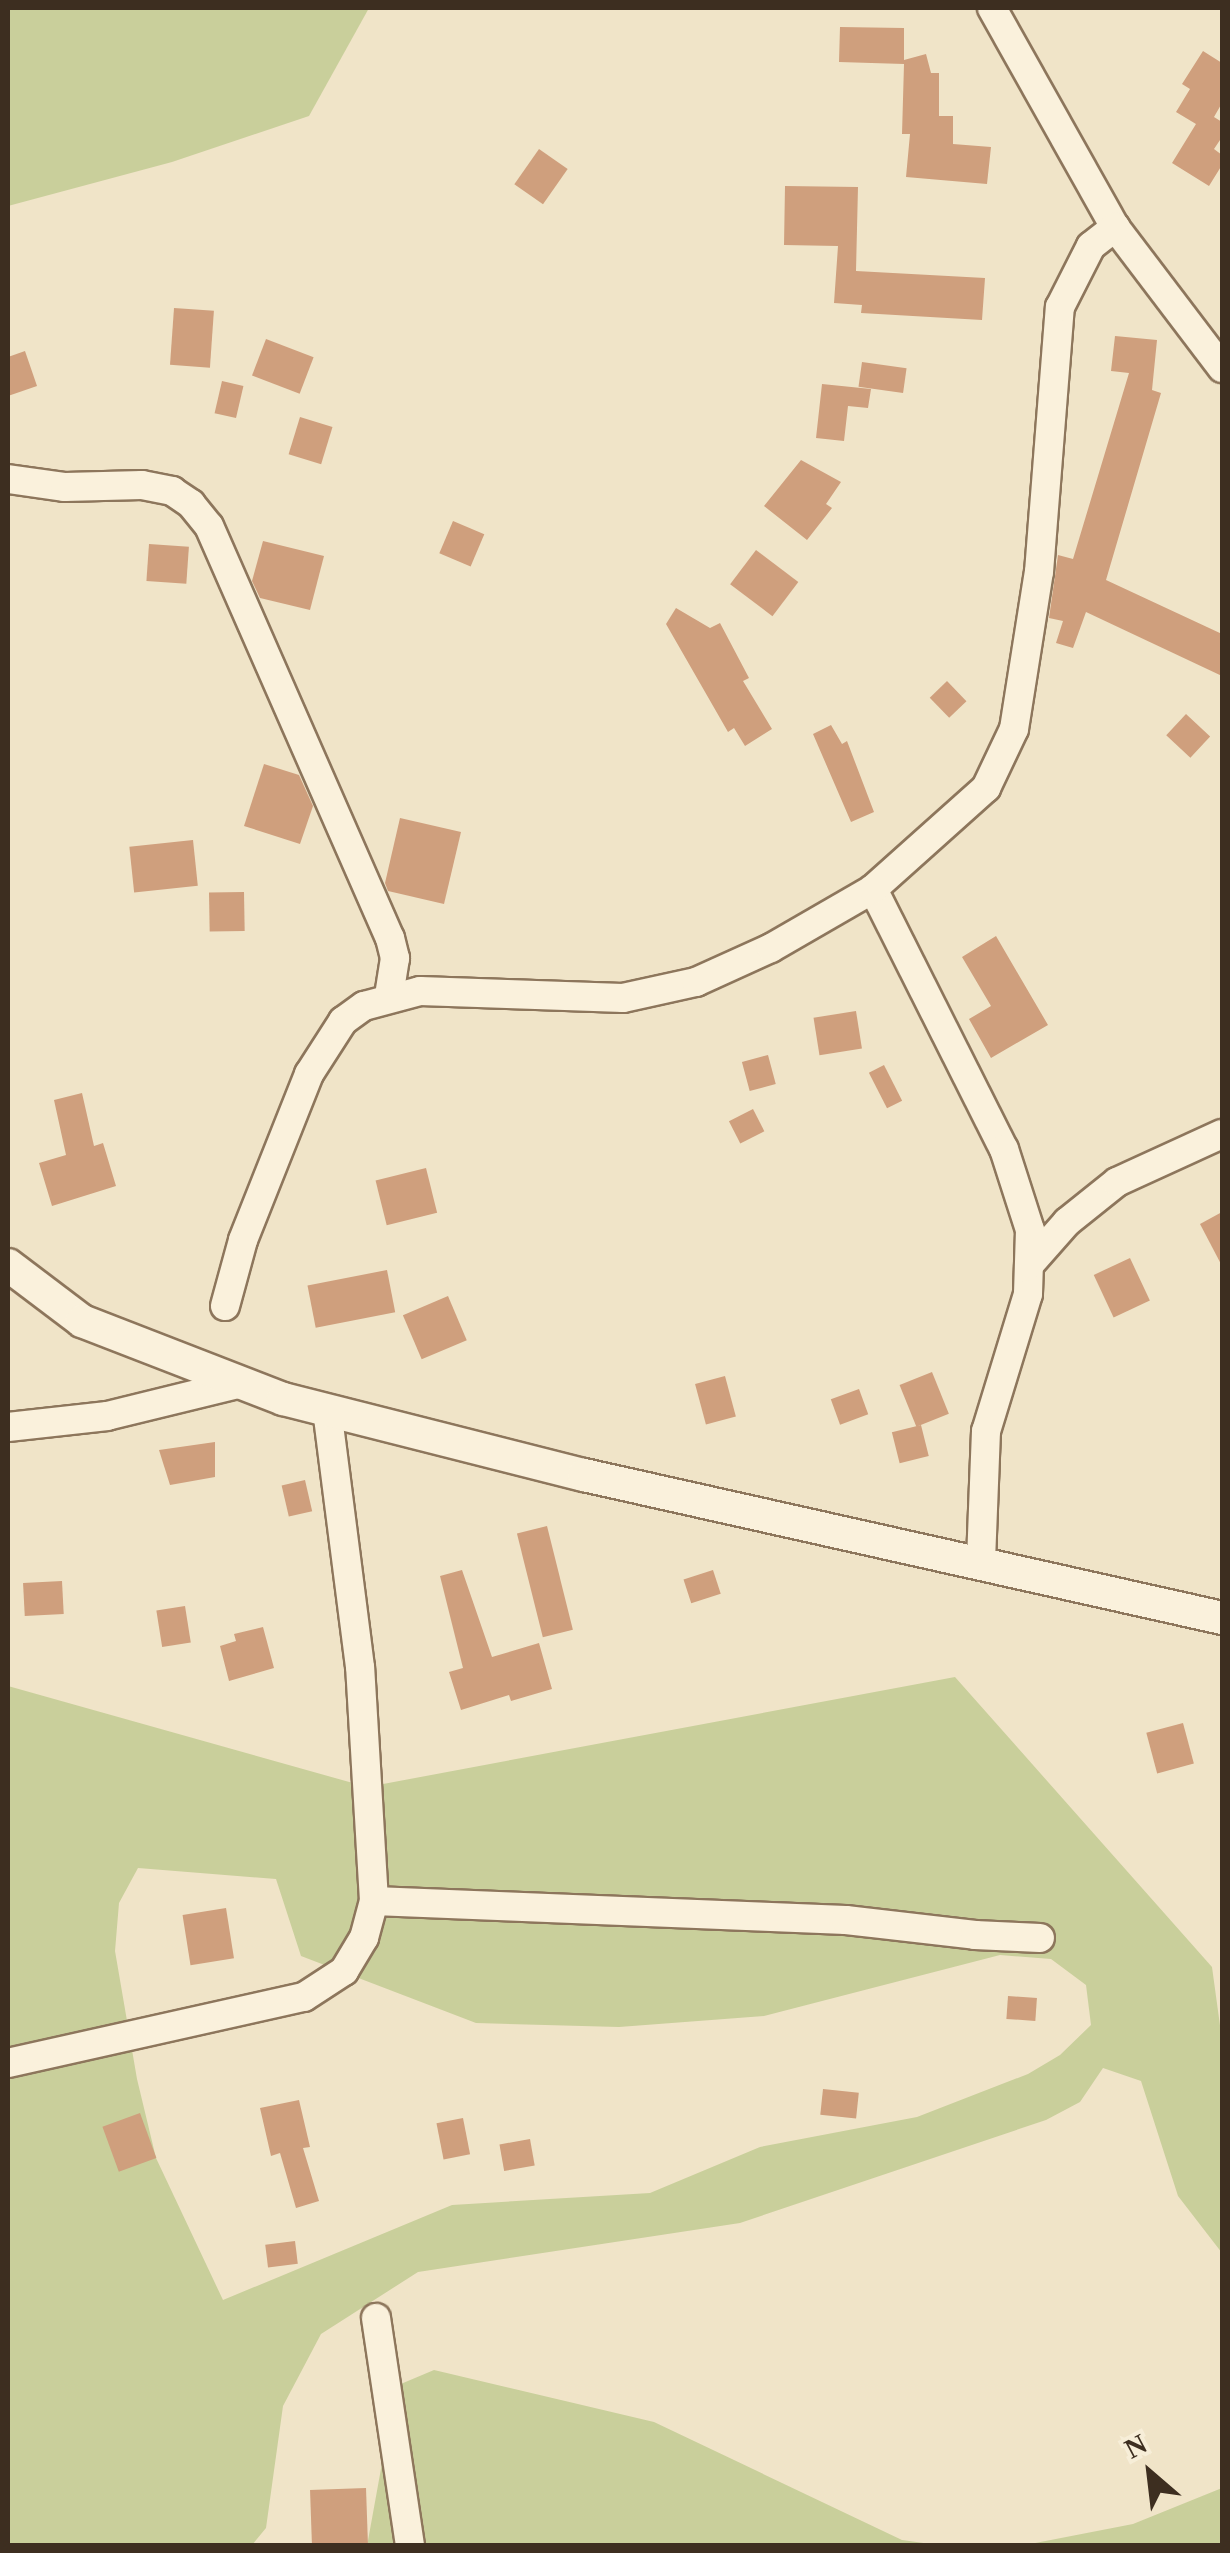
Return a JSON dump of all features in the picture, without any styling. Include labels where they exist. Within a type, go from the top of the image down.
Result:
[{"type":"street","points":[[992,8],[1115,227],[1222,368]]},
{"type":"street","points":[[225,1306],[243,1240],[310,1074],[343,1021],[389,997],[420,991],[584,998],[664,992],[759,954],[873,889],[986,788],[1014,729],[1046,515],[1060,307],[1090,246],[1115,227]]},
{"type":"street","points":[[8,479],[65,487],[142,485],[172,492],[190,504],[209,526],[390,938],[395,958],[389,997]]},
{"type":"street","points":[[873,889],[1004,1149],[1030,1230],[1030,1264],[1018,1329],[986,1431],[981,1561]]},
{"type":"street","points":[[1030,1264],[1067,1222],[1117,1182],[1222,1134]]},
{"type":"street","points":[[8,1265],[82,1321],[237,1384],[584,1475],[1222,1618]]},
{"type":"street","points":[[8,1427],[107,1416],[237,1384]]},
{"type":"street","points":[[8,2063],[304,1997],[344,1971],[364,1938],[374,1901],[360,1667],[327,1409]]},
{"type":"street","points":[[374,1901],[846,1920],[975,1935],[1040,1938]]},
{"type":"street","points":[[376,2318],[410,2546]]},
{"type":"green space","points":[[8,8],[369,8],[309,116],[172,162],[8,206]]},
{"type":"green space","points":[[955,1677],[1212,1967],[1222,2040],[1222,2253],[1178,2196],[1141,2081],[1103,2068],[1080,2102],[1046,2120],[740,2223],[418,2272],[321,2334],[283,2406],[266,2528],[252,2545],[8,2545],[8,1686],[367,1787]],"holes":[[[138,1868],[276,1879],[301,1956],[476,2023],[619,2027],[764,2016],[1000,1955],[1051,1959],[1086,1985],[1091,2025],[1060,2055],[1028,2074],[917,2117],[760,2147],[650,2193],[452,2205],[223,2300],[156,2158],[137,2079],[115,1951],[119,1903]]]},
{"type":"green space","points":[[434,2370],[654,2422],[902,2540],[938,2545],[367,2546],[396,2386]]},
{"type":"green space","points":[[1222,2488],[1222,2545],[1025,2545],[1133,2524]]},
{"type":"building","points":[[840,27],[904,28],[904,60],[926,54],[931,73],[939,73],[939,116],[953,116],[953,144],[991,147],[987,184],[906,177],[910,134],[902,134],[904,64],[839,62]]},
{"type":"building","points":[[1203,51],[1222,63],[1222,103],[1214,117],[1222,122],[1222,137],[1214,149],[1222,155],[1222,165],[1209,186],[1172,163],[1196,124],[1176,112],[1190,89],[1182,84]]},
{"type":"building","points":[[539,149],[568,169],[543,204],[514,184]]},
{"type":"building","points":[[785,186],[858,187],[856,271],[985,278],[982,320],[861,313],[862,305],[834,303],[838,246],[784,245]]},
{"type":"building","points":[[174,308],[214,311],[210,368],[170,365]]},
{"type":"building","points":[[1115,336],[1157,340],[1152,390],[1161,393],[1106,580],[1222,634],[1222,676],[1086,612],[1073,648],[1056,643],[1063,621],[1049,618],[1058,555],[1073,559],[1129,373],[1111,371]]},
{"type":"building","points":[[266,339],[314,357],[300,394],[252,375]]},
{"type":"building","points":[[25,351],[37,386],[8,396],[8,357]]},
{"type":"building","points":[[862,362],[907,368],[903,393],[859,387]]},
{"type":"building","points":[[222,381],[243,386],[236,418],[215,413]]},
{"type":"building","points":[[822,384],[871,389],[868,408],[848,406],[844,441],[816,438]]},
{"type":"building","points":[[300,417],[333,427],[321,464],[289,454]]},
{"type":"building","points":[[801,460],[841,482],[826,504],[832,508],[807,540],[764,506]]},
{"type":"building","points":[[453,521],[484,534],[471,567],[439,553]]},
{"type":"building","points":[[263,541],[324,556],[310,610],[260,598],[252,581]]},
{"type":"building","points":[[149,544],[189,547],[186,584],[146,581]]},
{"type":"building","points":[[756,550],[798,582],[772,616],[730,584]]},
{"type":"building","points":[[676,608],[710,628],[720,623],[749,678],[743,681],[772,729],[745,746],[734,728],[728,732],[666,624]]},
{"type":"building","points":[[947,681],[966,701],[949,718],[930,698]]},
{"type":"building","points":[[1186,714],[1210,737],[1190,758],[1166,735]]},
{"type":"building","points":[[831,725],[842,744],[847,741],[874,812],[851,822],[813,734]]},
{"type":"building","points":[[264,764],[299,775],[313,806],[300,844],[244,826]]},
{"type":"building","points":[[400,818],[461,832],[444,904],[388,891],[385,883]]},
{"type":"building","points":[[193,840],[198,886],[134,892],[129,847]]},
{"type":"building","points":[[244,892],[245,931],[210,932],[209,893]]},
{"type":"building","points":[[996,936],[1048,1025],[991,1058],[969,1019],[991,1006],[962,957]]},
{"type":"building","points":[[856,1011],[862,1049],[819,1055],[814,1018]]},
{"type":"building","points":[[768,1055],[776,1084],[750,1091],[742,1062]]},
{"type":"building","points":[[884,1065],[902,1101],[887,1108],[869,1073]]},
{"type":"building","points":[[82,1093],[94,1146],[103,1143],[116,1186],[52,1206],[39,1163],[66,1155],[54,1100]]},
{"type":"building","points":[[753,1109],[764,1131],[740,1144],[729,1121]]},
{"type":"building","points":[[426,1168],[437,1213],[387,1225],[376,1181]]},
{"type":"building","points":[[1222,1212],[1222,1266],[1200,1224]]},
{"type":"building","points":[[1130,1258],[1150,1301],[1114,1318],[1094,1275]]},
{"type":"building","points":[[387,1270],[395,1312],[316,1328],[307,1285]]},
{"type":"building","points":[[448,1296],[467,1340],[422,1359],[403,1315]]},
{"type":"building","points":[[932,1372],[949,1414],[916,1427],[900,1385]]},
{"type":"building","points":[[725,1376],[736,1417],[706,1425],[695,1384]]},
{"type":"building","points":[[859,1389],[868,1414],[840,1425],[831,1399]]},
{"type":"building","points":[[921,1425],[929,1456],[900,1463],[892,1432]]},
{"type":"building","points":[[215,1442],[215,1477],[170,1485],[159,1450]]},
{"type":"building","points":[[305,1480],[312,1511],[289,1517],[282,1485]]},
{"type":"building","points":[[547,1526],[573,1630],[543,1637],[517,1533]]},
{"type":"building","points":[[462,1570],[492,1657],[539,1643],[552,1689],[511,1701],[509,1695],[461,1710],[449,1672],[463,1668],[440,1576]]},
{"type":"building","points":[[713,1570],[721,1594],[691,1603],[684,1580]]},
{"type":"building","points":[[62,1581],[64,1614],[25,1616],[23,1583]]},
{"type":"building","points":[[185,1606],[191,1643],[162,1647],[156,1611]]},
{"type":"building","points":[[263,1627],[274,1668],[229,1681],[220,1646],[236,1641],[234,1634]]},
{"type":"building","points":[[1183,1723],[1194,1764],[1157,1773],[1146,1733]]},
{"type":"building","points":[[226,1908],[234,1958],[191,1965],[183,1915]]},
{"type":"building","points":[[1008,1996],[1037,1998],[1035,2021],[1006,2019]]},
{"type":"building","points":[[823,2089],[859,2093],[856,2119],[820,2115]]},
{"type":"building","points":[[299,2100],[310,2147],[303,2148],[319,2201],[296,2208],[280,2153],[271,2156],[260,2108]]},
{"type":"building","points":[[140,2113],[156,2158],[119,2172],[102,2127]]},
{"type":"building","points":[[463,2118],[470,2154],[444,2159],[436,2123]]},
{"type":"building","points":[[530,2139],[535,2166],[504,2171],[499,2144]]},
{"type":"building","points":[[295,2241],[298,2264],[268,2267],[265,2245]]},
{"type":"building","points":[[366,2488],[368,2546],[312,2546],[310,2490]]}]
